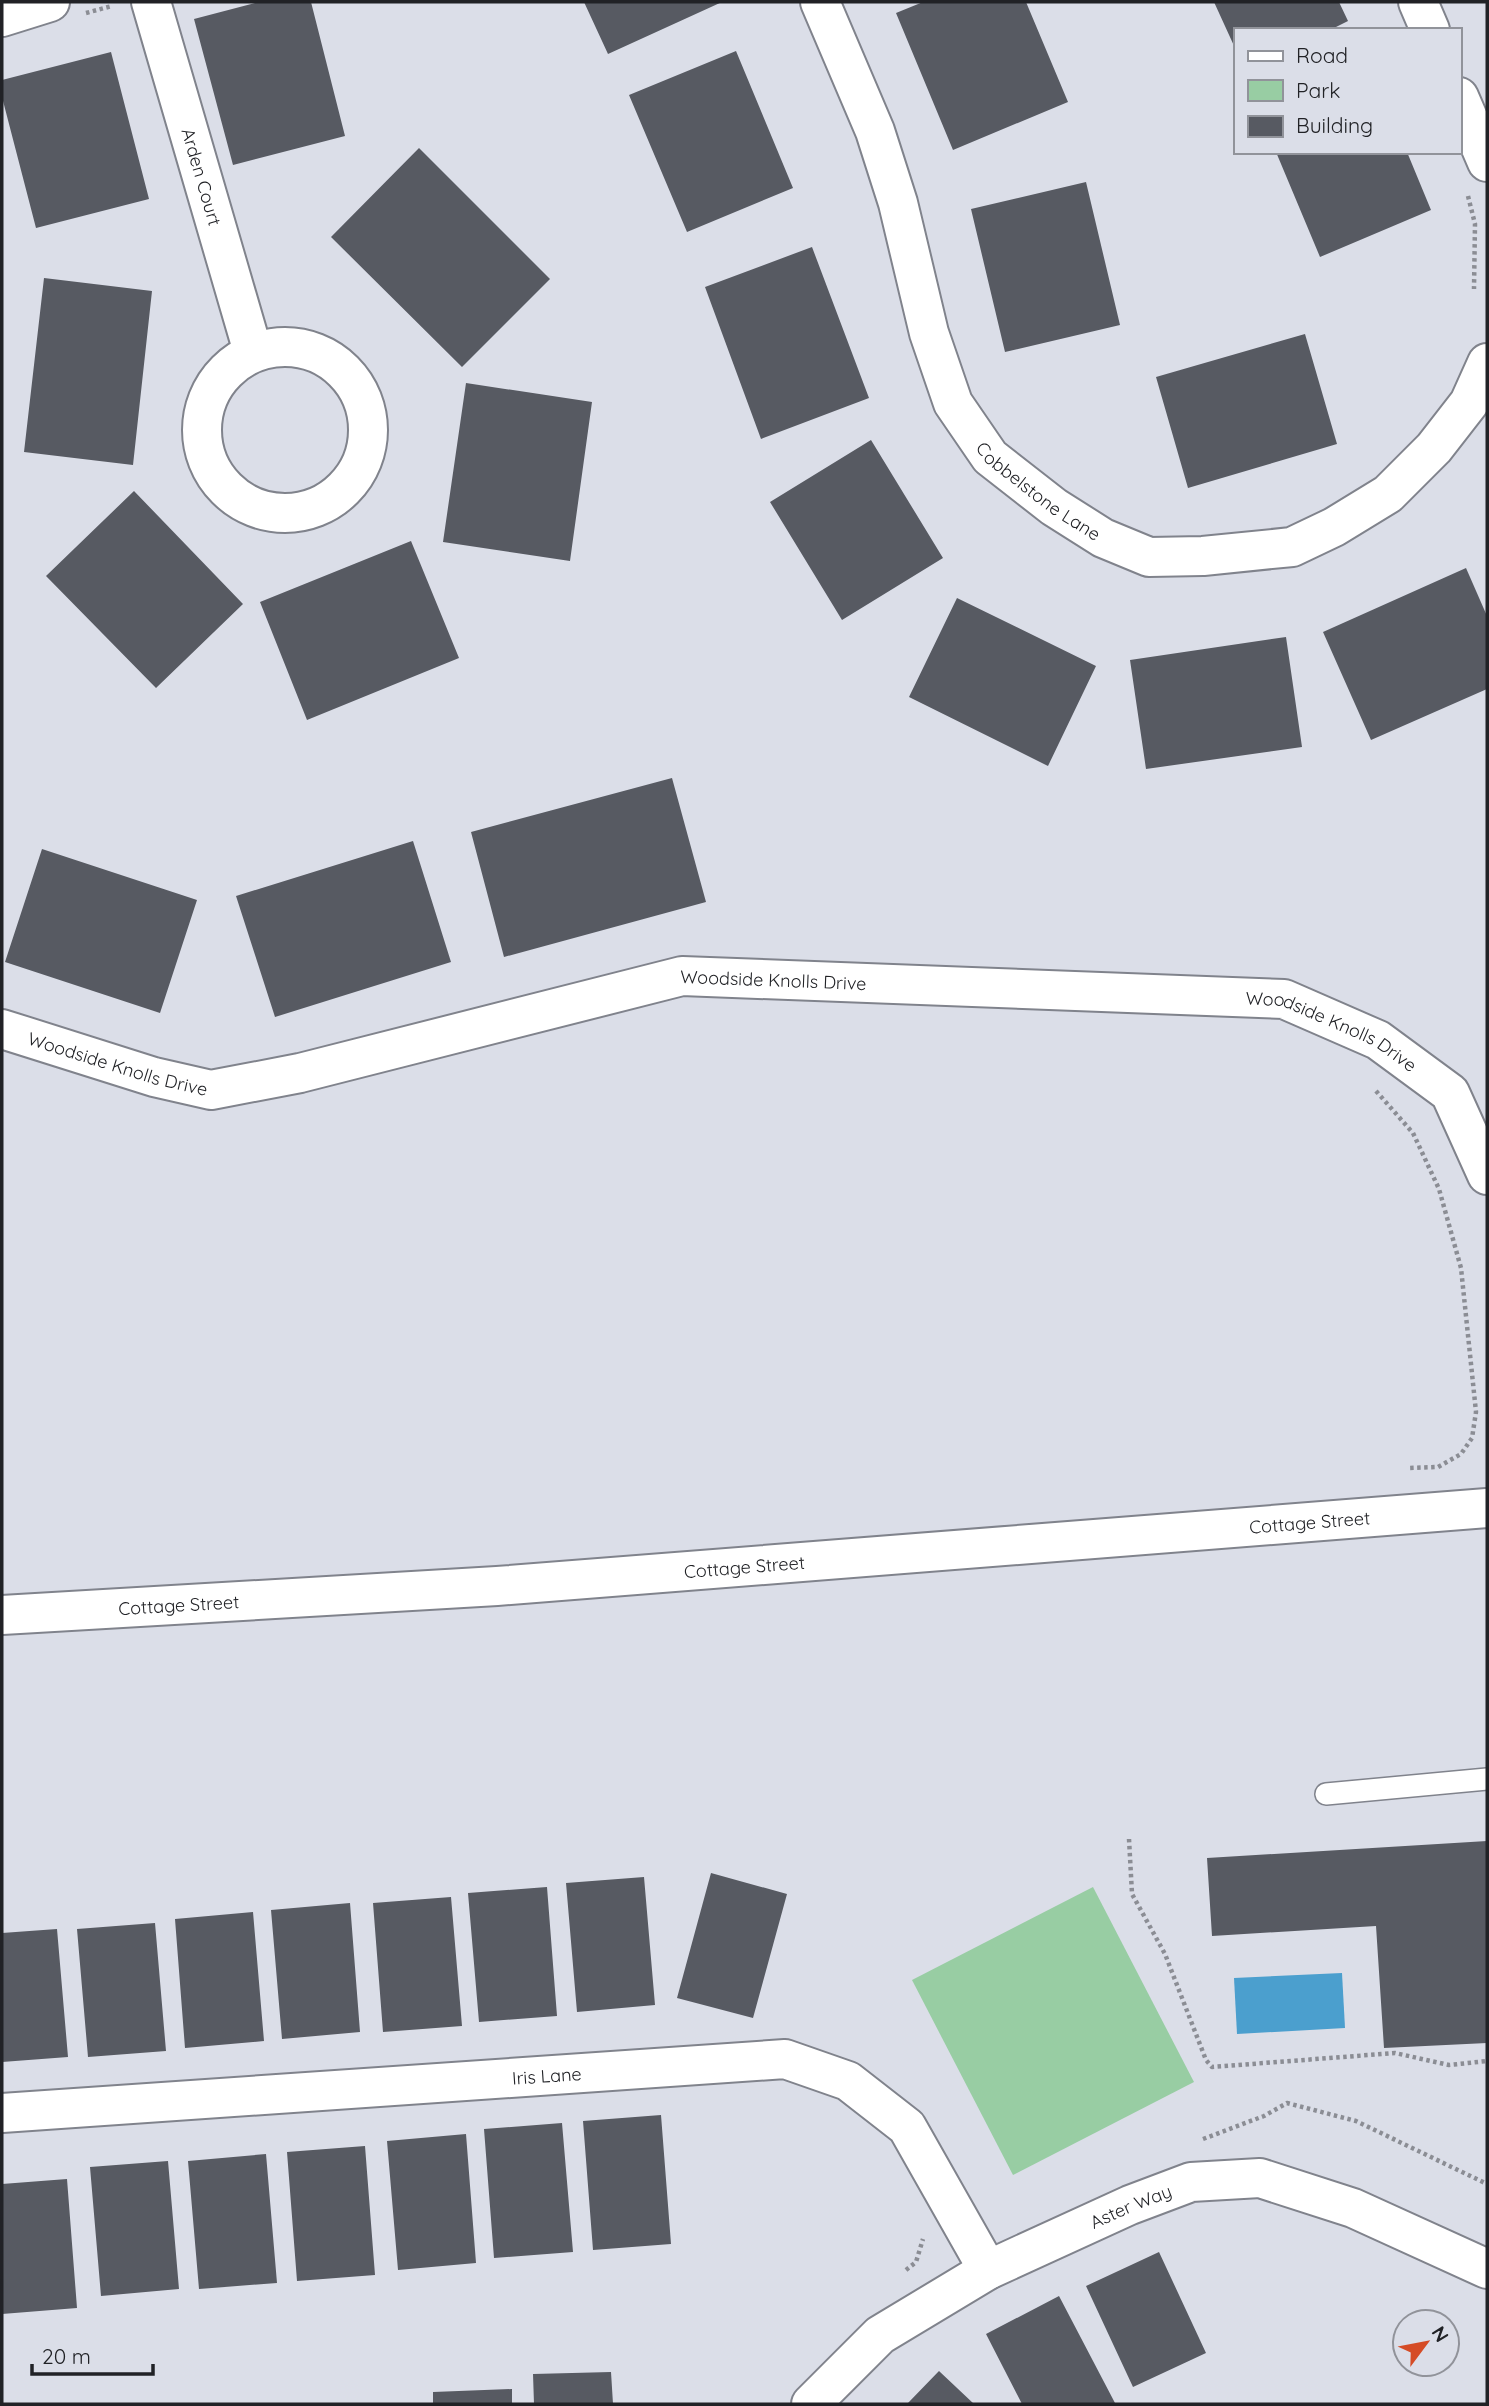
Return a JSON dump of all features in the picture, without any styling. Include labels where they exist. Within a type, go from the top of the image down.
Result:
[{"type":"street","points":[[2,17],[50,2]]},
{"type":"street","name":"Arden Court","points":[[151,2],[254,352]]},
{"type":"street","name":"Cobbelstone Lane","points":[[820,2],[875,131],[898,203],[929,333],[953,403],[990,457],[1054,508],[1103,538],[1150,557],[1203,556],[1292,547],[1334,527],[1388,494],[1434,448],[1469,403],[1487,363]]},
{"type":"street","points":[[1418,2],[1429,28]]},
{"type":"street","points":[[1461,106],[1477,176]]},
{"type":"street","points":[[280,346],[314,352],[341,368],[360,395],[367,416],[364,457],[341,492],[315,508],[295,513],[267,512],[248,505],[225,489],[206,457],[201,430],[211,390],[238,360],[254,352],[280,346]]},
{"type":"street","name":"Woodside Knolls Drive","points":[[2,1030],[154,1077],[212,1090],[300,1073],[682,976],[1284,999],[1378,1040],[1450,1093],[1487,1175]]},
{"type":"street","name":"Cottage Street","points":[[2,1615],[497,1586],[1487,1508]]},
{"type":"street","name":"Iris Lane","points":[[2,2113],[785,2059],[848,2081],[907,2127],[988,2270]]},
{"type":"street","name":"Aster Way","points":[[811,2404],[880,2335],[988,2270],[1130,2205],[1191,2182],[1260,2178],[1353,2208],[1487,2269]]},
{"type":"lane","points":[[1326,1794],[1487,1779]]},
{"type":"path","points":[[1474,289],[1477,176]]},
{"type":"path","points":[[1367,1081],[1413,1133],[1439,1189],[1461,1268],[1476,1412],[1472,1438],[1461,1454],[1438,1467],[1410,1468]]},
{"type":"path","points":[[1129,1839],[1132,1894],[1165,1954],[1206,2060],[1212,2067],[1395,2053],[1449,2065],[1487,2061]]},
{"type":"path","points":[[894,2279],[916,2262],[926,2229]]},
{"type":"green space","points":[[1093,1887],[1194,2082],[1013,2175],[912,1980]]},
{"type":"water","points":[[1342,1973],[1345,2028],[1237,2034],[1234,1978]]},
{"type":"building","points":[[259,2],[311,2],[345,136],[233,165],[194,19]]},
{"type":"building","points":[[584,2],[722,2],[608,54]]},
{"type":"building","points":[[923,2],[1026,2],[1068,102],[953,150],[896,13]]},
{"type":"building","points":[[1214,2],[1339,2],[1348,21],[1334,28],[1234,28],[1234,46]]},
{"type":"building","points":[[736,51],[793,188],[687,232],[629,95]]},
{"type":"building","points":[[111,52],[149,199],[36,228],[2,97],[2,80]]},
{"type":"building","points":[[419,148],[550,279],[462,367],[331,237]]},
{"type":"building","points":[[1277,154],[1408,154],[1431,210],[1320,257]]},
{"type":"building","points":[[1086,182],[1120,325],[1005,352],[971,209]]},
{"type":"building","points":[[812,247],[869,398],[761,439],[705,287]]},
{"type":"building","points":[[44,278],[152,291],[133,465],[24,452]]},
{"type":"building","points":[[1305,334],[1337,444],[1188,488],[1156,377]]},
{"type":"building","points":[[466,383],[592,402],[570,561],[443,542]]},
{"type":"building","points":[[871,440],[943,558],[842,620],[770,502]]},
{"type":"building","points":[[134,491],[243,604],[156,688],[46,576]]},
{"type":"building","points":[[411,541],[459,658],[307,720],[260,602]]},
{"type":"building","points":[[1466,568],[1487,616],[1487,689],[1371,740],[1323,632]]},
{"type":"building","points":[[957,598],[1096,666],[1048,766],[909,697]]},
{"type":"building","points":[[1286,637],[1302,747],[1146,769],[1130,660]]},
{"type":"building","points":[[672,778],[706,902],[504,957],[471,832]]},
{"type":"building","points":[[413,841],[451,962],[275,1017],[236,896]]},
{"type":"building","points":[[42,849],[197,900],[160,1013],[5,962]]},
{"type":"building","points":[[1487,1841],[1487,2043],[1384,2048],[1376,1926],[1212,1936],[1207,1858]]},
{"type":"building","points":[[711,1873],[787,1894],[753,2018],[677,1998]]},
{"type":"building","points":[[644,1877],[655,2005],[577,2012],[566,1883]]},
{"type":"building","points":[[547,1887],[557,2016],[479,2022],[468,1893]]},
{"type":"building","points":[[451,1897],[462,2026],[383,2032],[373,1903]]},
{"type":"building","points":[[350,1903],[360,2032],[282,2039],[271,1910]]},
{"type":"building","points":[[253,1912],[264,2041],[185,2048],[175,1919]]},
{"type":"building","points":[[155,1923],[166,2051],[88,2057],[77,1929]]},
{"type":"building","points":[[57,1929],[68,2057],[2,2062],[2,1933]]},
{"type":"building","points":[[661,2115],[671,2244],[593,2250],[583,2121]]},
{"type":"building","points":[[562,2123],[573,2252],[494,2258],[484,2129]]},
{"type":"building","points":[[466,2134],[476,2263],[398,2270],[387,2141]]},
{"type":"building","points":[[365,2146],[375,2275],[297,2281],[287,2152]]},
{"type":"building","points":[[266,2154],[277,2283],[199,2289],[188,2161]]},
{"type":"building","points":[[168,2161],[179,2289],[101,2296],[90,2167]]},
{"type":"building","points":[[67,2179],[77,2308],[2,2314],[2,2184]]},
{"type":"building","points":[[1159,2252],[1206,2353],[1133,2387],[1086,2286]]},
{"type":"building","points":[[1059,2296],[1114,2404],[1022,2404],[986,2334]]},
{"type":"building","points":[[939,2371],[974,2404],[907,2404]]},
{"type":"building","points":[[611,2372],[613,2404],[534,2404],[533,2374]]},
{"type":"building","points":[[512,2389],[512,2404],[433,2404],[433,2392]]}]
